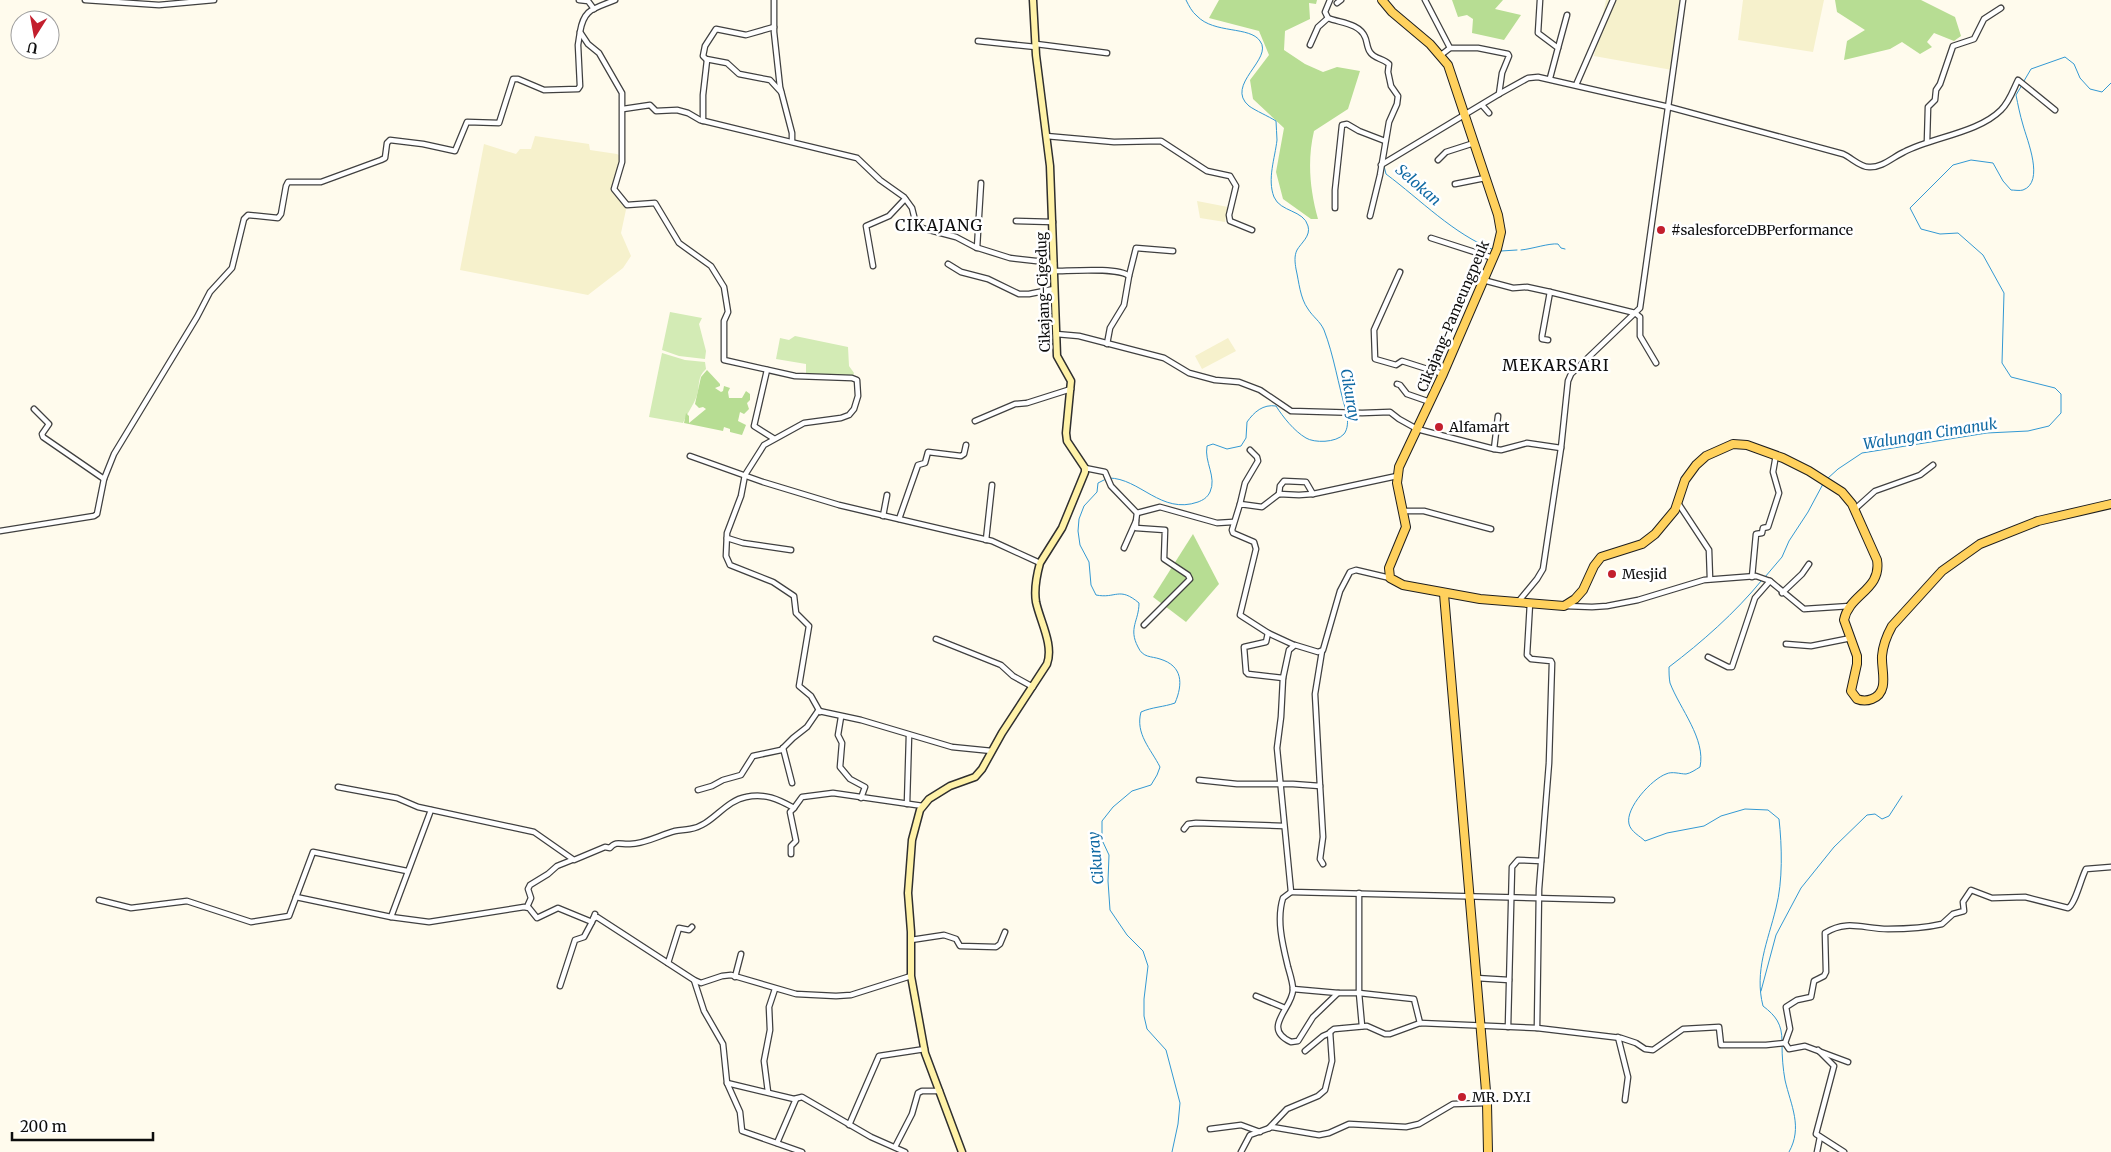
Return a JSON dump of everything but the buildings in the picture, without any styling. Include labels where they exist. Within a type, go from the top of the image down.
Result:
[{"type":"main road","name":"Cikajang-Pameungpeuk","points":[[1382,0],[1392,12],[1441,55],[1449,67],[1501,229],[1495,253],[1443,374],[1401,462],[1397,476]]},
{"type":"main road","points":[[1397,476],[1406,527],[1391,562],[1388,572],[1390,578],[1404,585],[1444,594],[1564,606],[1575,599],[1583,590],[1598,560],[1642,544],[1672,514],[1678,503],[1688,473],[1706,456],[1721,448],[1740,444],[1776,456],[1817,476],[1846,495],[1876,560],[1878,569],[1876,580],[1850,606],[1844,620],[1857,662],[1851,687],[1852,695],[1860,701],[1870,700],[1879,696],[1883,685],[1882,653],[1887,634],[1898,618],[1942,571],[1980,544],[2020,527],[2072,512],[2111,504]]},
{"type":"main road","points":[[1444,594],[1487,1103],[1488,1152]]},
{"type":"street","points":[[85,0],[159,5],[214,0]]},
{"type":"street","points":[[579,0],[588,1],[594,9]]},
{"type":"street","points":[[0,531],[95,516],[99,510],[104,479],[114,454],[197,317],[207,296],[232,268],[246,216],[250,214],[278,218],[281,214],[286,184],[321,182],[381,160],[385,158],[390,140],[424,144],[455,151],[467,122],[499,123],[513,79],[518,79],[544,90],[578,89],[580,32],[583,17],[594,9],[615,0]]},
{"type":"street","points":[[774,0],[774,27],[781,92],[792,133],[792,141]]},
{"type":"street","name":"Cikajang-Cigedug","points":[[1032,0],[1050,166],[1058,360],[1070,377],[1071,389],[1066,433],[1067,441],[1085,468]]},
{"type":"street","points":[[1328,18],[1326,12],[1330,0]]},
{"type":"street","points":[[1424,0],[1450,48]]},
{"type":"street","points":[[1540,0],[1538,33],[1558,48]]},
{"type":"street","points":[[1576,85],[1613,0]]},
{"type":"street","points":[[1518,602],[1538,579],[1543,569],[1561,448],[1568,381],[1571,374],[1640,308],[1684,0]]},
{"type":"street","points":[[1927,142],[1928,107],[1935,100],[1936,90],[1940,84],[1952,49],[1955,44],[1970,42],[1974,39],[1984,19],[2002,8]]},
{"type":"street","points":[[1550,78],[1567,15]]},
{"type":"street","points":[[1310,45],[1318,27],[1328,18]]},
{"type":"street","points":[[1328,18],[1360,30],[1365,35],[1369,51],[1376,57],[1385,59],[1389,64],[1388,72],[1391,86],[1398,96],[1398,104],[1389,122],[1383,164],[1370,216]]},
{"type":"street","points":[[774,27],[746,36],[716,29],[704,50],[703,56],[707,60],[727,63],[740,74],[770,80],[781,92]]},
{"type":"street","points":[[580,32],[587,43],[599,53],[621,90],[623,109],[622,162],[614,185],[615,192],[627,205],[655,203],[679,243],[714,270],[724,286],[728,312],[724,321],[724,360],[795,376],[854,378],[858,386],[856,403],[849,415],[842,418],[804,423],[773,438],[764,445],[745,475],[742,492],[727,538],[726,556],[730,565],[772,582],[794,596],[796,613],[809,626],[799,686],[813,699],[819,711],[861,720],[955,747],[992,751]]},
{"type":"street","points":[[978,41],[1107,53]]},
{"type":"street","points":[[1441,55],[1450,48],[1478,48],[1508,54],[1509,56],[1502,73],[1499,94]]},
{"type":"street","points":[[702,121],[707,60]]},
{"type":"street","points":[[1383,164],[1465,113],[1528,78],[1550,78],[1669,107],[1843,154],[1867,167],[1880,165],[1927,142],[1962,132],[2001,110],[2013,94],[2018,80],[2055,110]]},
{"type":"street","points":[[623,109],[650,105],[656,111],[677,110],[702,121],[857,158],[905,200],[912,208],[918,227],[956,236],[977,248],[1010,258],[1054,263]]},
{"type":"street","points":[[1482,105],[1489,113]]},
{"type":"street","points":[[1335,208],[1335,190],[1342,125],[1347,124],[1359,132],[1385,141]]},
{"type":"street","points":[[1046,136],[1114,142],[1164,141],[1207,171],[1231,178],[1236,186],[1229,215],[1230,221],[1252,230]]},
{"type":"street","points":[[1438,160],[1446,152],[1474,143]]},
{"type":"street","points":[[1456,184],[1485,178]]},
{"type":"street","points":[[977,248],[981,183]]},
{"type":"street","points":[[873,266],[866,226],[889,216],[905,200]]},
{"type":"street","points":[[1016,221],[1053,222]]},
{"type":"street","points":[[1431,238],[1495,253]]},
{"type":"street","points":[[1107,344],[1110,328],[1124,306],[1136,248],[1173,251]]},
{"type":"street","points":[[948,264],[962,272],[988,279],[1019,294],[1054,289]]},
{"type":"street","points":[[1054,271],[1105,270],[1129,276]]},
{"type":"street","points":[[1400,272],[1374,330],[1375,359],[1396,365],[1402,361],[1443,374]]},
{"type":"street","points":[[1483,280],[1513,288],[1527,288],[1550,292],[1635,313],[1640,316],[1640,336],[1656,363]]},
{"type":"street","points":[[1548,340],[1542,339],[1542,336],[1550,292]]},
{"type":"street","points":[[1056,334],[1079,336],[1166,358],[1191,374],[1218,381],[1237,381],[1260,390],[1291,411],[1390,412],[1417,429],[1494,449],[1501,450],[1527,443],[1561,448]]},
{"type":"street","points":[[767,370],[754,426],[773,438]]},
{"type":"street","points":[[1397,384],[1407,394],[1430,402]]},
{"type":"street","points":[[975,421],[1015,404],[1027,403],[1071,389]]},
{"type":"street","points":[[34,409],[49,424],[42,434],[43,437],[104,479]]},
{"type":"street","points":[[1494,449],[1498,416]]},
{"type":"street","points":[[899,520],[918,465],[925,463],[928,452],[961,456],[964,454],[966,445]]},
{"type":"street","points":[[1250,450],[1257,457],[1258,461],[1245,483],[1232,530],[1234,533],[1254,542],[1256,549],[1240,615],[1268,633],[1295,645],[1318,652],[1323,650]]},
{"type":"street","points":[[690,456],[838,505],[986,540],[1040,563]]},
{"type":"street","points":[[1752,577],[1756,534],[1762,533],[1763,528],[1768,526],[1779,493],[1773,472],[1776,456]]},
{"type":"street","points":[[1854,509],[1875,491],[1920,475],[1933,464]]},
{"type":"street","points":[[962,1152],[930,1068],[910,976],[911,940],[908,893],[910,855],[920,810],[929,799],[950,786],[975,777],[982,769],[1049,658],[1036,593],[1040,563],[1062,528],[1081,485],[1085,468],[1102,470],[1107,476],[1108,482],[1137,513]]},
{"type":"street","points":[[1240,504],[1262,507],[1279,494],[1313,494],[1397,476]]},
{"type":"street","points":[[1279,494],[1280,486],[1284,481],[1306,482],[1313,494]]},
{"type":"street","points":[[986,540],[992,485]]},
{"type":"street","points":[[882,516],[887,495]]},
{"type":"street","points":[[1678,503],[1709,550],[1710,579]]},
{"type":"street","points":[[1137,513],[1160,507],[1217,523],[1233,522]]},
{"type":"street","points":[[1404,511],[1424,511],[1491,529]]},
{"type":"street","points":[[1137,513],[1136,528],[1165,530],[1164,559],[1188,575],[1190,579],[1144,625]]},
{"type":"street","points":[[1124,548],[1136,521]]},
{"type":"street","points":[[727,538],[743,543],[790,550]]},
{"type":"street","points":[[1782,593],[1802,574],[1809,564]]},
{"type":"street","points":[[1323,864],[1320,859],[1323,837],[1315,694],[1323,650],[1340,591],[1350,572],[1356,570],[1390,578]]},
{"type":"street","points":[[1564,606],[1607,606],[1638,600],[1688,583],[1710,579],[1752,577],[1766,579],[1804,609],[1850,606]]},
{"type":"street","points":[[1708,657],[1728,668],[1733,666],[1755,598],[1766,579]]},
{"type":"street","points":[[1530,603],[1527,655],[1531,659],[1551,661],[1552,663],[1549,763],[1541,860],[1537,1028]]},
{"type":"street","points":[[1268,633],[1266,642],[1244,647],[1246,672],[1248,674],[1283,678]]},
{"type":"street","points":[[1786,644],[1811,646],[1851,638]]},
{"type":"street","points":[[936,639],[1003,666],[1013,676],[1033,687]]},
{"type":"street","points":[[1291,892],[1277,748],[1283,678],[1290,650],[1295,645]]},
{"type":"street","points":[[698,790],[741,775],[753,756],[777,752],[807,727],[819,711]]},
{"type":"street","points":[[841,717],[838,735],[842,744],[840,767],[850,779],[865,787],[861,798]]},
{"type":"street","points":[[907,804],[909,735]]},
{"type":"street","points":[[783,748],[792,783]]},
{"type":"street","points":[[1198,780],[1237,784],[1320,786]]},
{"type":"street","points":[[338,787],[397,798],[430,810],[534,832],[572,860]]},
{"type":"street","points":[[790,854],[791,846],[796,841],[790,812],[802,797],[833,793],[923,806]]},
{"type":"street","points":[[528,907],[531,898],[529,886],[557,866],[602,850],[605,847],[610,848],[615,843],[631,844],[676,830],[695,828],[718,814],[730,802],[744,797],[767,796],[794,808]]},
{"type":"street","points":[[391,917],[430,810]]},
{"type":"street","points":[[1184,829],[1190,823],[1284,826]]},
{"type":"street","points":[[98,900],[132,908],[187,901],[254,922],[288,917],[315,852],[407,871]]},
{"type":"street","points":[[1508,1026],[1512,867],[1515,861],[1541,860]]},
{"type":"street","points":[[1784,1043],[1790,1030],[1786,1007],[1797,1000],[1811,997],[1814,980],[1824,976],[1826,972],[1824,943],[1825,933],[1829,930],[1851,924],[1889,929],[1908,929],[1942,924],[1953,914],[1964,911],[1963,902],[1973,889],[1992,898],[2025,897],[2068,908],[2073,904],[2086,869],[2111,867]]},
{"type":"street","points":[[1338,994],[1313,1017],[1299,1039],[1295,1042],[1285,1038],[1278,1027],[1278,1022],[1291,998],[1293,989],[1282,940],[1280,909],[1283,898],[1291,892],[1612,900]]},
{"type":"street","points":[[1359,893],[1359,993],[1362,1026]]},
{"type":"street","points":[[296,897],[391,917],[434,922],[528,907]]},
{"type":"street","points":[[528,907],[536,917],[560,908],[592,921]]},
{"type":"street","points":[[560,986],[575,940],[584,937],[595,914]]},
{"type":"street","points":[[592,921],[598,917],[668,964],[701,983],[725,975],[796,994],[842,996],[910,976]]},
{"type":"street","points":[[668,964],[679,928],[689,930],[692,927]]},
{"type":"street","points":[[911,940],[944,935],[956,939],[960,946],[996,947],[1000,944],[1005,932]]},
{"type":"street","points":[[735,977],[741,954]]},
{"type":"street","points":[[1476,978],[1509,980]]},
{"type":"street","points":[[694,980],[704,1011],[722,1044],[727,1083],[740,1112],[742,1131],[802,1152]]},
{"type":"street","points":[[768,1092],[764,1061],[770,1030],[769,1007],[775,989]]},
{"type":"street","points":[[1293,989],[1338,994],[1359,993],[1414,1000],[1420,1023]]},
{"type":"street","points":[[1256,996],[1286,1008]]},
{"type":"street","points":[[1305,1051],[1334,1029],[1371,1026],[1385,1034],[1390,1034],[1420,1023],[1537,1028],[1618,1037],[1636,1043],[1645,1049],[1653,1050],[1683,1029],[1719,1027],[1721,1045],[1784,1043]]},
{"type":"street","points":[[1241,1152],[1250,1135],[1269,1128],[1287,1110],[1318,1096],[1325,1090],[1332,1061],[1330,1033]]},
{"type":"street","points":[[1618,1037],[1628,1077],[1625,1100]]},
{"type":"street","points":[[1784,1043],[1789,1049],[1805,1046],[1848,1062]]},
{"type":"street","points":[[849,1125],[879,1056],[925,1049]]},
{"type":"street","points":[[1818,1050],[1834,1066],[1816,1132],[1820,1137],[1844,1152]]},
{"type":"street","points":[[727,1083],[796,1099],[802,1097],[871,1137],[905,1152]]},
{"type":"street","points":[[895,1146],[912,1114],[918,1093],[922,1091],[940,1091]]},
{"type":"street","points":[[777,1143],[796,1099]]},
{"type":"street","points":[[1269,1128],[1319,1135],[1329,1134],[1349,1124],[1406,1127],[1419,1124],[1453,1104],[1487,1103]]},
{"type":"street","points":[[1210,1129],[1241,1125],[1261,1132]]},
{"type":"street","points":[[1817,1152],[1820,1137]]},
{"type":"shaded area","points":[[1606,0],[1681,0],[1672,70],[1594,56]]},
{"type":"shaded area","points":[[1743,0],[1824,0],[1813,52],[1738,40]]},
{"type":"shaded area","points":[[535,136],[589,144],[590,150],[617,154],[622,157],[614,185],[627,205],[621,233],[631,256],[623,268],[588,295],[460,270],[484,144],[516,154],[520,149],[531,149]]},
{"type":"shaded area","points":[[1197,201],[1228,207],[1225,222],[1200,218]]},
{"type":"shaded area","points":[[1228,338],[1236,351],[1202,369],[1195,356]]},
{"type":"green space","points":[[1219,0],[1317,0],[1316,4],[1309,3],[1310,19],[1285,31],[1284,50],[1305,64],[1323,72],[1337,67],[1360,71],[1348,109],[1314,131],[1310,175],[1318,219],[1311,219],[1283,199],[1276,172],[1284,128],[1253,99],[1250,80],[1269,55],[1259,31],[1209,18]]},
{"type":"green space","points":[[1452,0],[1503,0],[1495,9],[1521,15],[1504,40],[1472,33],[1473,19],[1467,15],[1458,17]]},
{"type":"green space","points":[[1835,0],[1921,0],[1955,17],[1961,36],[1954,41],[1934,33],[1927,42],[1932,47],[1920,54],[1902,42],[1890,49],[1844,60],[1847,41],[1865,30],[1837,12]]},
{"type":"green space","points":[[670,312],[702,318],[699,324],[706,351],[705,359],[679,356],[662,350]]},
{"type":"green space","points":[[795,336],[848,347],[849,366],[854,373],[853,376],[806,376],[806,364],[776,359],[780,338],[789,340]]},
{"type":"green space","points":[[662,353],[685,360],[705,362],[706,369],[700,378],[696,399],[683,423],[649,417]]},
{"type":"green space","points":[[707,370],[720,384],[720,386],[715,388],[721,392],[724,386],[730,388],[728,392],[729,398],[742,398],[746,391],[750,394],[750,400],[747,403],[749,409],[744,414],[740,412],[738,421],[746,425],[742,435],[730,432],[730,429],[724,427],[723,431],[684,423],[686,413],[689,416],[689,423],[706,409],[703,407],[699,408],[695,404],[701,377]]},
{"type":"green space","points":[[1193,534],[1219,584],[1186,622],[1153,597]]},
{"type":"waterway","name":"Cikuray","points":[[1186,0],[1189,7],[1204,22],[1255,36],[1263,48],[1261,56],[1245,81],[1242,90],[1243,98],[1249,106],[1276,121],[1277,140],[1271,176],[1272,190],[1277,202],[1302,217],[1308,226],[1307,236],[1295,255],[1301,295],[1305,305],[1324,330],[1331,350],[1346,411]]},
{"type":"waterway","name":"Walungan Cimanuk","points":[[2024,81],[2031,69],[2065,57],[2074,64],[2080,78],[2090,89],[2102,92],[2111,83]]},
{"type":"waterway","name":"Walungan Cimanuk","points":[[1827,479],[1862,453],[1987,433],[2028,431],[2049,426],[2061,413],[2061,394],[2055,388],[2011,377],[2002,363],[2004,293],[1983,255],[1958,233],[1940,234],[1921,229],[1910,208],[1953,165],[1971,160],[1993,163],[2003,181],[2011,190],[2023,190],[2029,186],[2033,179],[2033,160],[2016,95],[2022,85]]},
{"type":"waterway","name":"Selokan","points":[[1384,166],[1386,174],[1451,226],[1494,250]]},
{"type":"waterway","name":"Selokan","points":[[1521,250],[1554,244],[1558,244],[1561,248],[1565,249]]},
{"type":"waterway","name":"Selokan","points":[[1501,251],[1517,250]]},
{"type":"waterway","name":"Cikuray","points":[[1109,478],[1131,484],[1173,504],[1185,505],[1198,502],[1208,496],[1212,486],[1207,446],[1213,444],[1227,449],[1241,446],[1246,438],[1247,422],[1259,410],[1267,406],[1276,406],[1297,432],[1310,440],[1319,441],[1331,441],[1344,434],[1347,425],[1347,415]]},
{"type":"waterway","name":"Cikuray","points":[[1106,479],[1098,483],[1097,492],[1084,506],[1079,519],[1080,545],[1089,562],[1091,585],[1096,595],[1122,594],[1139,603],[1134,635],[1140,651],[1145,655],[1168,662],[1177,671],[1180,683],[1175,703],[1141,712],[1140,727],[1142,734],[1160,767],[1157,775],[1151,785],[1132,791],[1113,807],[1102,821],[1102,840],[1109,855],[1110,910],[1127,935],[1143,951],[1148,966],[1144,999],[1144,1016],[1147,1029],[1166,1050],[1180,1103],[1172,1152]]},
{"type":"waterway","name":"Walungan Cimanuk","points":[[1765,577],[1782,557],[1789,541],[1823,484]]},
{"type":"waterway","name":"Walungan Cimanuk","points":[[1762,580],[1718,626],[1669,667],[1670,683],[1696,735],[1701,756],[1700,767],[1686,774],[1668,773],[1660,777],[1635,802],[1629,817],[1629,824],[1634,832],[1645,841],[1667,833],[1704,826],[1721,816],[1745,809],[1768,810],[1779,819],[1781,852],[1780,886],[1763,956],[1760,981],[1763,1006],[1777,1021],[1781,1030],[1782,1041]]},
{"type":"waterway","points":[[1761,991],[1776,935],[1801,888],[1834,847],[1867,815],[1875,814],[1882,819],[1889,816],[1902,796]]},
{"type":"waterway","name":"Walungan Cimanuk","points":[[1782,1045],[1784,1076],[1795,1116],[1795,1134],[1789,1152]]},
{"type":"place","name":"#salesforceDBPerformance","points":[[1661,230]]},
{"type":"place","name":"Alfamart","points":[[1439,427]]},
{"type":"place","name":"Mesjid","points":[[1612,574]]},
{"type":"place","name":"MR. D.Y.I","points":[[1462,1097]]},
{"type":"district","name":"CIKAJANG","points":[[939,225]]},
{"type":"district","name":"MEKARSARI","points":[[1556,365]]}]
